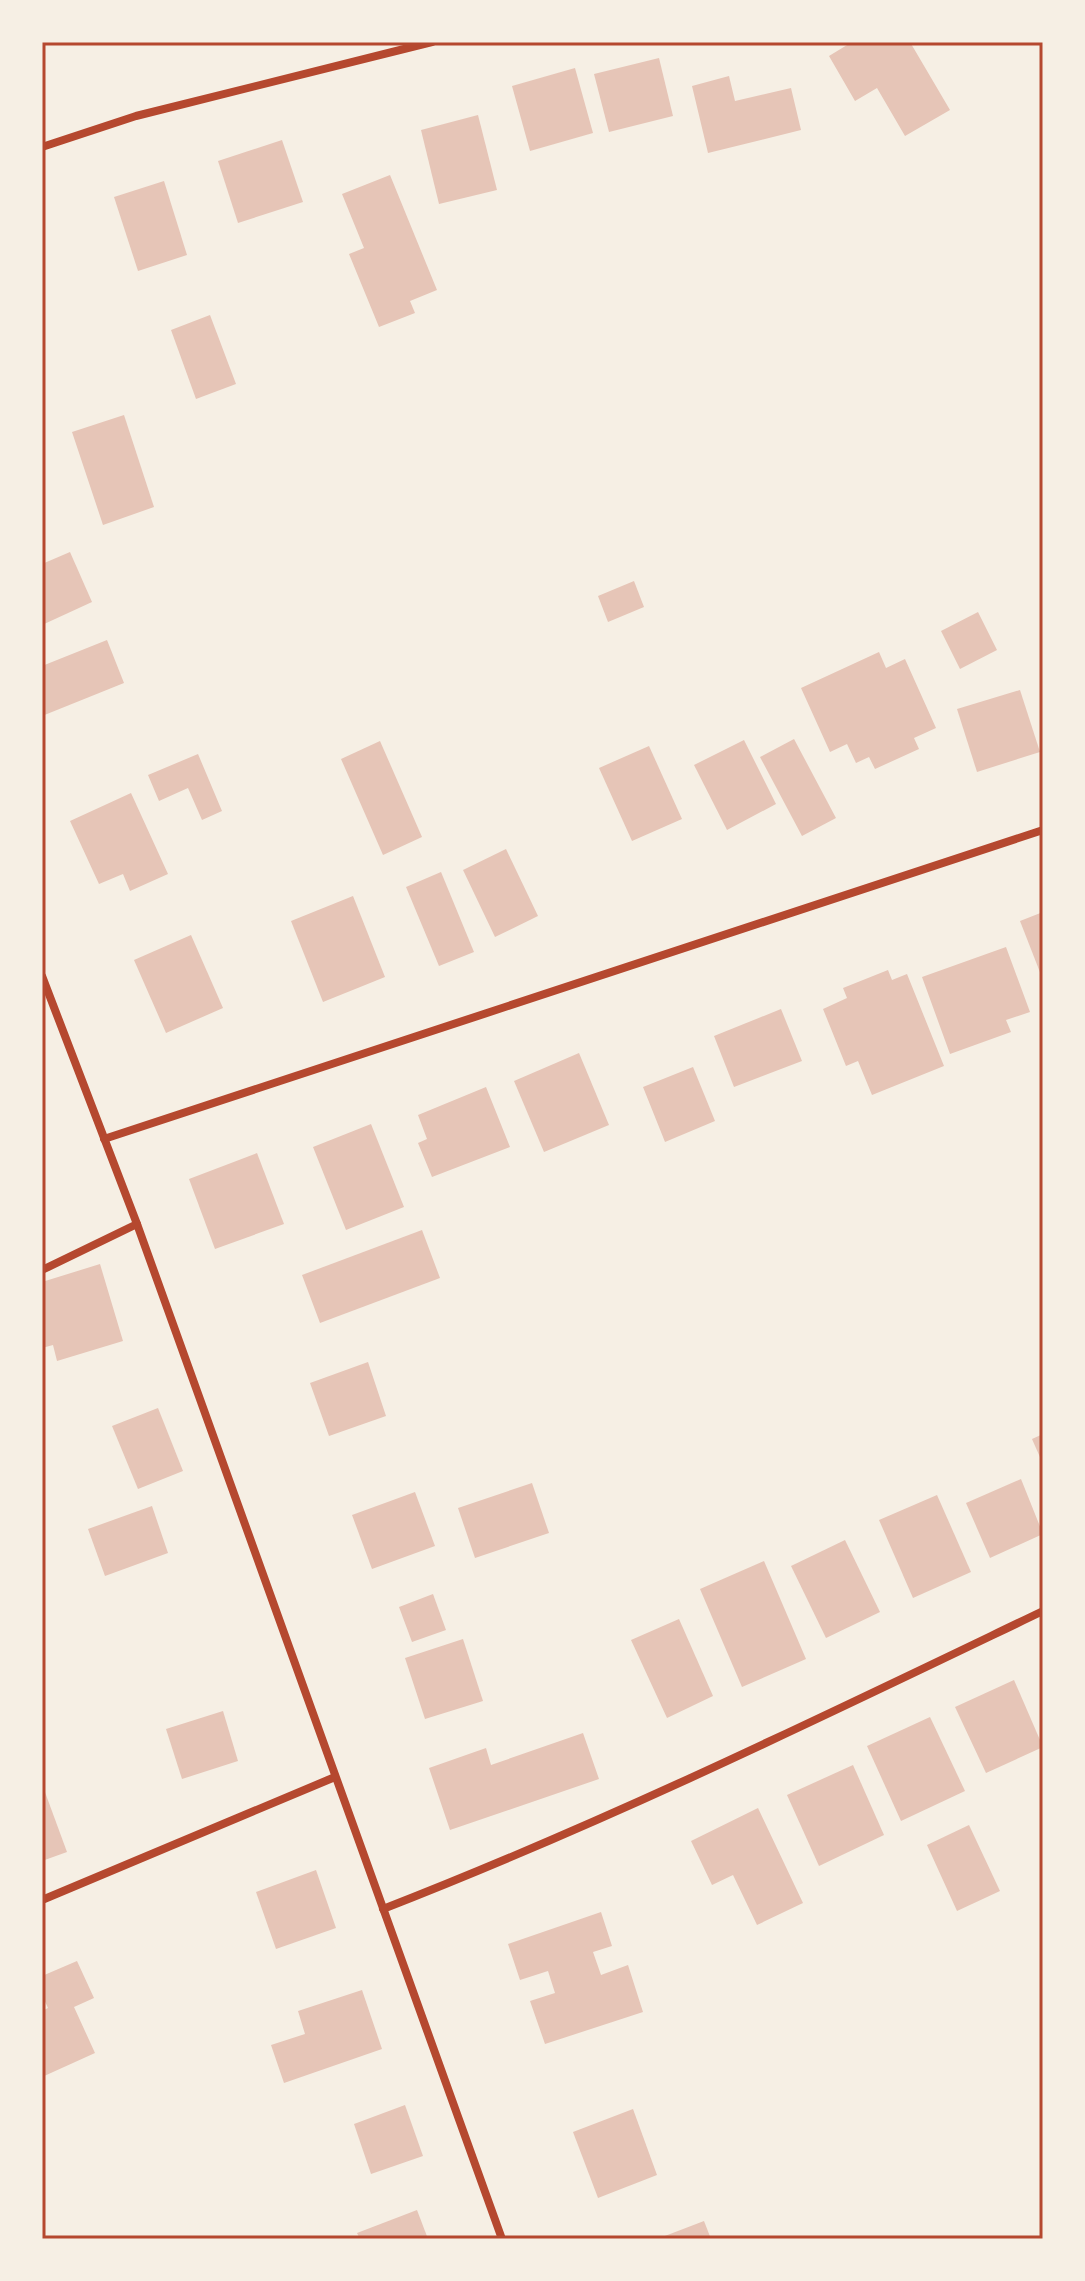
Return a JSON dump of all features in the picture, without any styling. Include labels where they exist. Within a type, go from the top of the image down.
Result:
[{"type":"street","points":[[42,147],[136,116],[432,42]]},
{"type":"street","points":[[104,1139],[1043,830]]},
{"type":"street","points":[[42,976],[137,1224],[502,2239]]},
{"type":"street","points":[[42,1270],[137,1224]]},
{"type":"street","points":[[383,1909],[578,1831],[677,1787],[1043,1611]]},
{"type":"street","points":[[42,1900],[335,1777]]},
{"type":"building","points":[[852,42],[910,42],[950,110],[905,136],[877,88],[855,101],[829,56]]},
{"type":"building","points":[[659,58],[673,116],[609,132],[594,74]]},
{"type":"building","points":[[575,68],[593,133],[530,151],[512,86]]},
{"type":"building","points":[[729,76],[735,101],[791,88],[801,130],[708,153],[692,86]]},
{"type":"building","points":[[478,115],[497,190],[439,204],[421,130]]},
{"type":"building","points":[[282,140],[303,202],[238,223],[218,161]]},
{"type":"building","points":[[390,175],[437,290],[410,301],[415,313],[379,327],[349,254],[364,248],[342,194]]},
{"type":"building","points":[[164,181],[187,255],[138,271],[114,197]]},
{"type":"building","points":[[210,315],[236,384],[196,399],[171,330]]},
{"type":"building","points":[[124,415],[154,507],[103,525],[72,432]]},
{"type":"building","points":[[70,552],[92,602],[42,625],[42,564]]},
{"type":"building","points":[[634,581],[644,607],[608,622],[598,596]]},
{"type":"building","points":[[978,612],[997,650],[960,669],[941,631]]},
{"type":"building","points":[[107,640],[124,683],[42,716],[42,666]]},
{"type":"building","points":[[879,652],[886,668],[905,659],[936,728],[914,738],[919,749],[875,769],[869,757],[856,763],[847,744],[830,752],[801,688]]},
{"type":"building","points":[[1020,690],[1040,752],[977,772],[957,709]]},
{"type":"building","points":[[794,739],[836,818],[802,836],[760,757]]},
{"type":"building","points":[[744,740],[776,804],[727,830],[694,765]]},
{"type":"building","points":[[380,741],[422,837],[383,855],[341,759]]},
{"type":"building","points":[[649,746],[682,819],[632,841],[599,768]]},
{"type":"building","points":[[198,754],[222,811],[202,820],[188,788],[159,801],[148,775]]},
{"type":"building","points":[[131,793],[168,874],[130,891],[123,874],[99,884],[70,821]]},
{"type":"building","points":[[506,849],[538,916],[495,937],[463,870]]},
{"type":"building","points":[[441,872],[474,952],[439,966],[406,887]]},
{"type":"building","points":[[353,896],[385,977],[323,1002],[291,921]]},
{"type":"building","points":[[1043,912],[1043,980],[1020,921]]},
{"type":"building","points":[[191,935],[223,1008],[166,1033],[134,960]]},
{"type":"building","points":[[1006,947],[1030,1012],[1006,1020],[1011,1032],[950,1054],[922,977]]},
{"type":"building","points":[[888,970],[892,980],[907,974],[944,1066],[872,1095],[858,1061],[846,1066],[823,1009],[847,998],[843,988]]},
{"type":"building","points":[[781,1009],[802,1061],[734,1087],[714,1036]]},
{"type":"building","points":[[579,1053],[609,1125],[544,1152],[514,1081]]},
{"type":"building","points":[[693,1067],[715,1121],[665,1142],[643,1087]]},
{"type":"building","points":[[486,1087],[510,1147],[432,1177],[418,1143],[427,1139],[418,1115]]},
{"type":"building","points":[[371,1124],[404,1207],[346,1230],[313,1147]]},
{"type":"building","points":[[257,1153],[284,1224],[215,1249],[189,1179]]},
{"type":"building","points":[[422,1230],[440,1278],[320,1323],[302,1275]]},
{"type":"building","points":[[100,1264],[123,1341],[57,1361],[53,1345],[42,1348],[42,1282]]},
{"type":"building","points":[[368,1362],[386,1416],[329,1436],[310,1383]]},
{"type":"building","points":[[158,1408],[183,1471],[138,1489],[112,1426]]},
{"type":"building","points":[[1043,1434],[1043,1464],[1032,1439]]},
{"type":"building","points":[[1021,1479],[1043,1534],[990,1558],[966,1503]]},
{"type":"building","points":[[532,1483],[549,1533],[475,1558],[458,1508]]},
{"type":"building","points":[[415,1492],[435,1546],[372,1569],[352,1515]]},
{"type":"building","points":[[937,1495],[971,1572],[913,1598],[879,1520]]},
{"type":"building","points":[[152,1506],[168,1553],[105,1576],[88,1529]]},
{"type":"building","points":[[845,1540],[880,1612],[826,1638],[791,1566]]},
{"type":"building","points":[[764,1561],[806,1659],[742,1687],[700,1589]]},
{"type":"building","points":[[433,1594],[446,1630],[412,1642],[399,1607]]},
{"type":"building","points":[[679,1619],[713,1696],[667,1718],[631,1640]]},
{"type":"building","points":[[463,1639],[483,1701],[425,1719],[405,1658]]},
{"type":"building","points":[[1014,1680],[1043,1747],[986,1773],[955,1707]]},
{"type":"building","points":[[223,1711],[238,1761],[182,1779],[166,1729]]},
{"type":"building","points":[[930,1717],[965,1791],[901,1821],[867,1746]]},
{"type":"building","points":[[583,1733],[599,1779],[450,1830],[429,1768],[486,1748],[491,1765]]},
{"type":"building","points":[[853,1765],[884,1835],[819,1866],[787,1795]]},
{"type":"building","points":[[42,1784],[67,1852],[42,1861]]},
{"type":"building","points":[[758,1808],[803,1903],[757,1925],[733,1875],[712,1885],[691,1841]]},
{"type":"building","points":[[969,1825],[1000,1891],[957,1911],[927,1845]]},
{"type":"building","points":[[316,1870],[336,1928],[276,1949],[256,1892]]},
{"type":"building","points":[[601,1912],[612,1946],[593,1952],[601,1975],[628,1965],[643,2012],[545,2044],[530,2001],[555,1993],[548,1971],[520,1980],[508,1944]]},
{"type":"building","points":[[77,1961],[94,1998],[74,2007],[95,2053],[42,2077],[42,2011],[48,2008],[42,1995],[42,1976]]},
{"type":"building","points":[[362,1990],[382,2049],[284,2083],[271,2045],[305,2034],[298,2011]]},
{"type":"building","points":[[405,2105],[423,2156],[371,2174],[354,2124]]},
{"type":"building","points":[[633,2109],[657,2175],[598,2198],[573,2132]]},
{"type":"building","points":[[417,2210],[428,2239],[360,2239],[357,2233]]},
{"type":"building","points":[[704,2221],[711,2239],[657,2239]]}]
